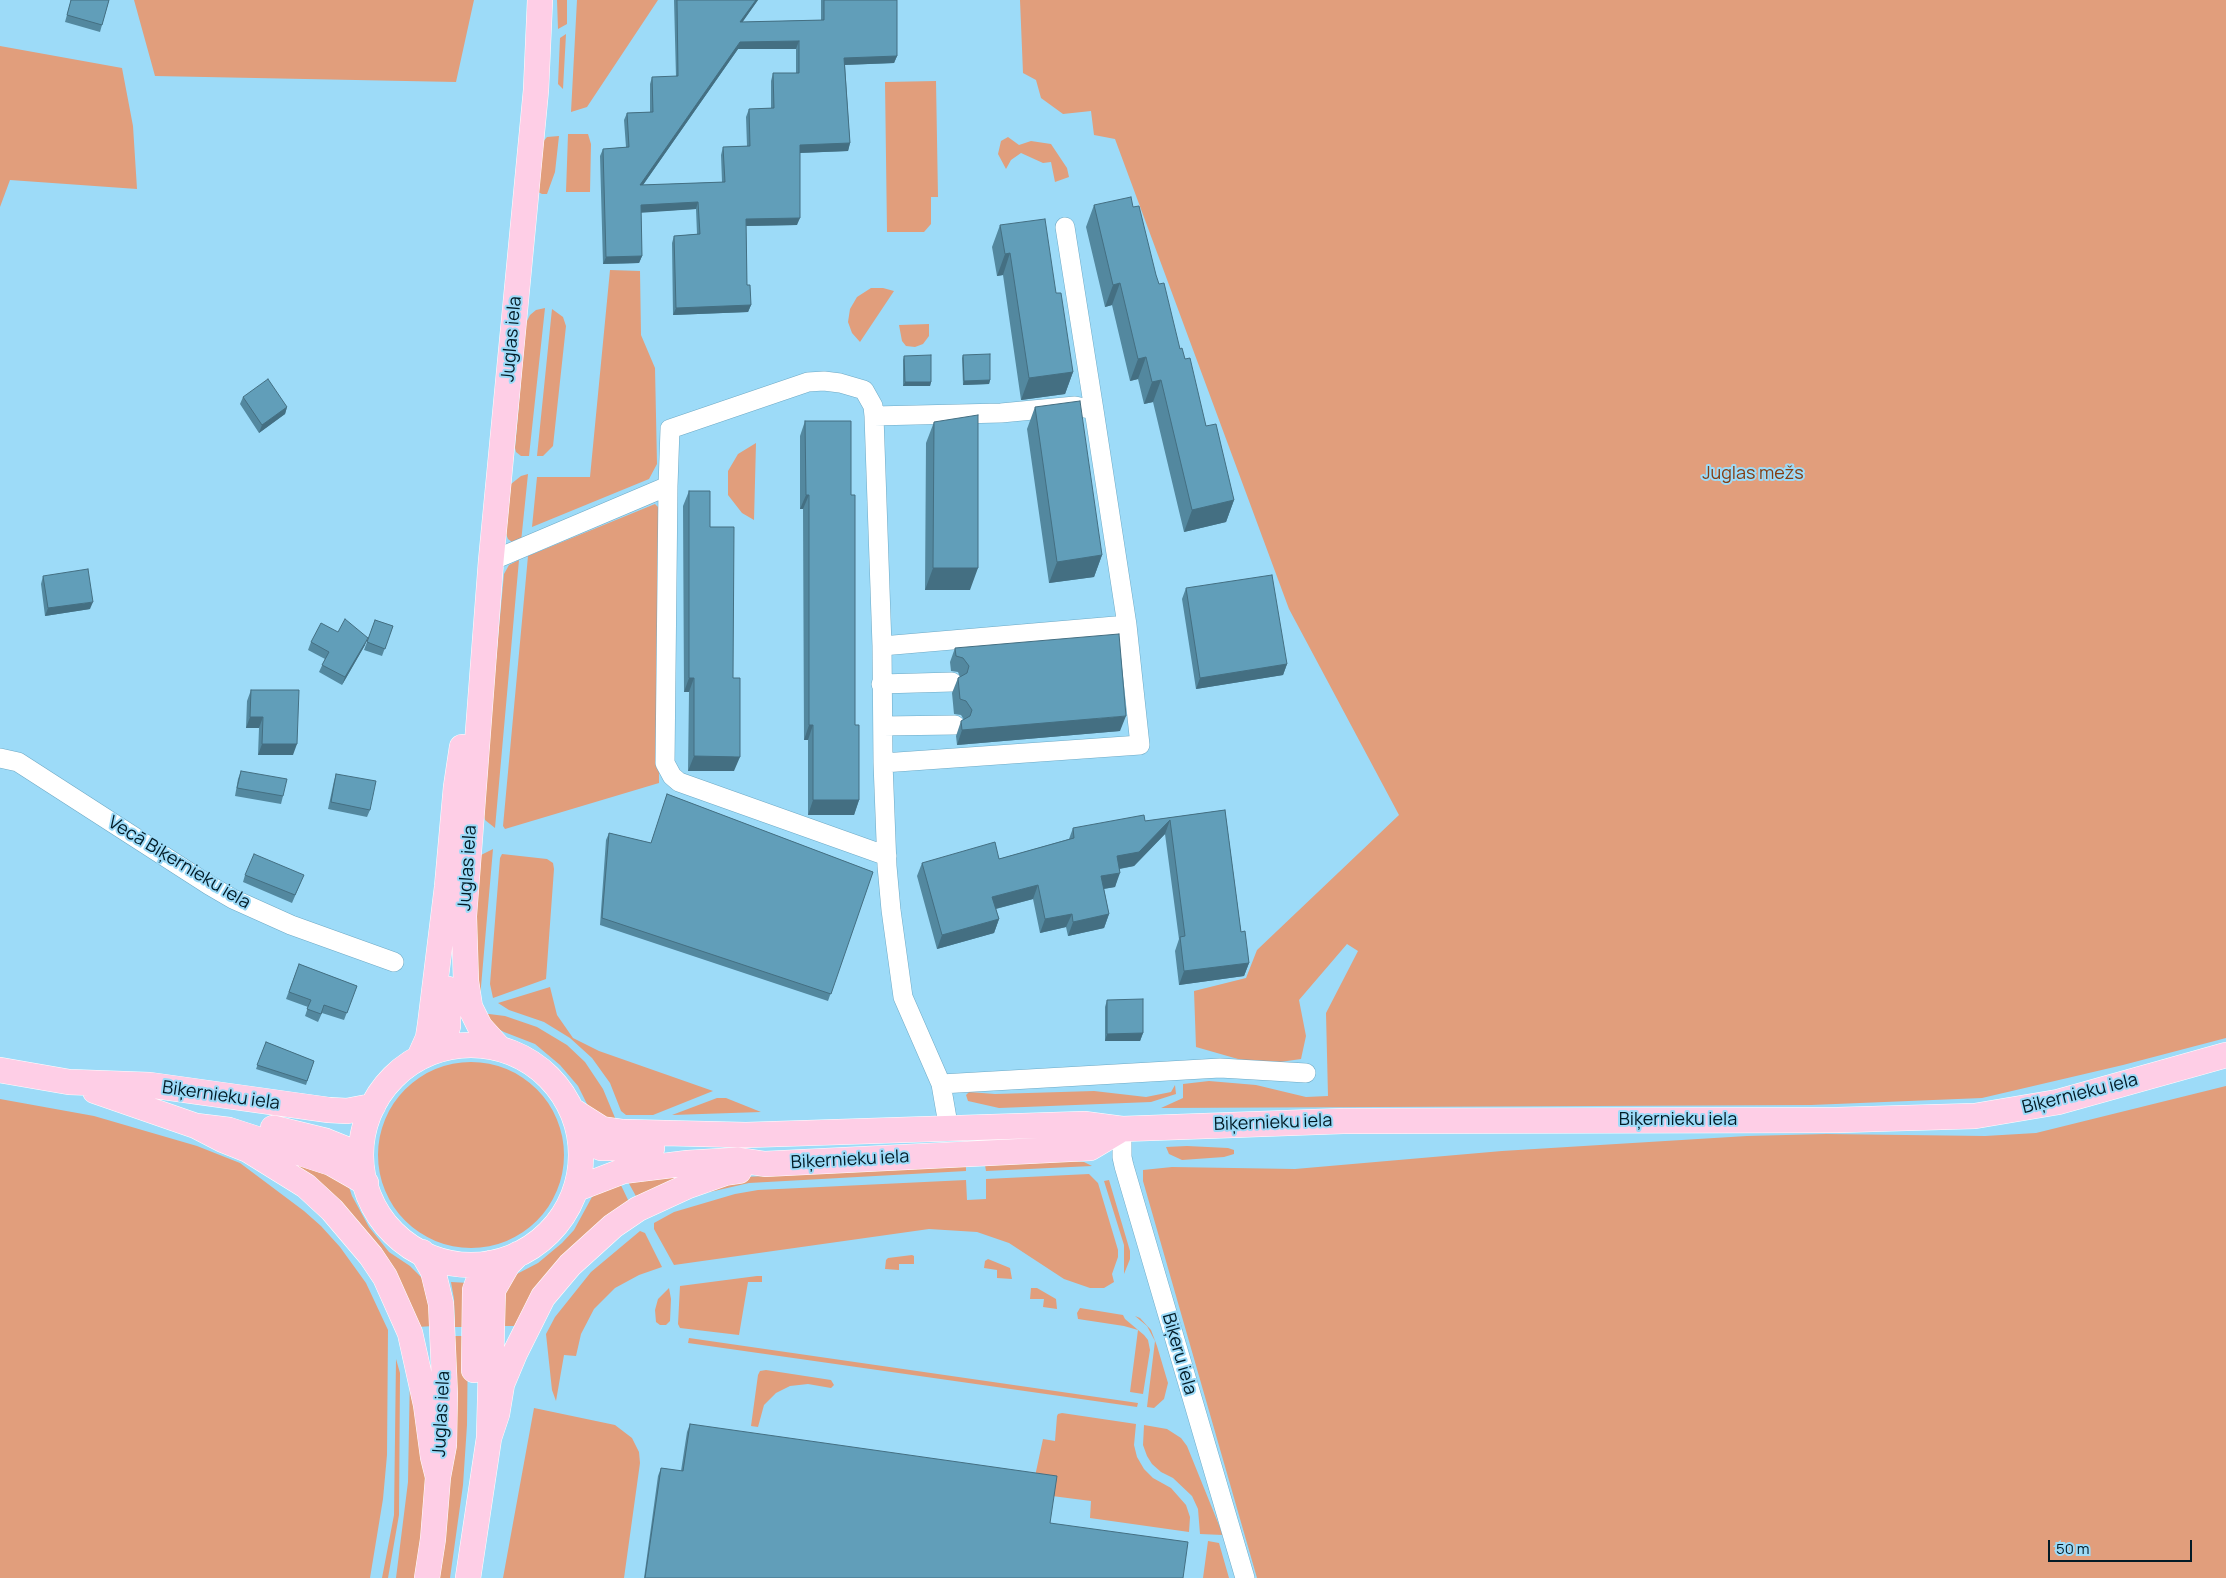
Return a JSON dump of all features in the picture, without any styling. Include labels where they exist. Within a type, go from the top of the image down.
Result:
[{"type":"main road","name":"Juglas iela","points":[[499,1048],[480,1027],[470,1007],[466,981],[464,916],[491,561],[536,90],[540,0]]},
{"type":"main road","name":"Juglas iela","points":[[419,1058],[428,1038],[442,934],[456,787],[464,733],[482,677]]},
{"type":"main road","name":"Juglas iela","points":[[441,1049],[448,1026],[449,1007],[448,969],[442,934]]},
{"type":"main road","points":[[470,1045],[499,1048],[527,1060],[543,1071],[562,1093],[572,1110],[580,1140],[580,1170],[576,1189],[568,1207],[557,1224],[535,1244],[518,1254],[491,1263],[471,1265],[450,1263],[422,1252],[404,1242],[389,1228],[372,1202],[366,1183],[362,1155],[363,1134],[373,1106],[383,1090],[396,1075],[419,1058],[441,1049],[470,1045]]},
{"type":"main road","name":"Biķernieku iela","points":[[572,1110],[602,1129],[622,1132],[746,1135],[950,1130],[1084,1124],[1122,1129],[1343,1121],[1838,1120],[1974,1116],[2058,1102],[2226,1055]]},
{"type":"main road","name":"Biķernieku iela","points":[[0,1070],[69,1082],[150,1085],[329,1110],[346,1111],[373,1106]]},
{"type":"main road","name":"Biķernieku iela","points":[[69,1082],[196,1126],[229,1130],[331,1163],[366,1183]]},
{"type":"main road","name":"Biķernieku iela","points":[[147,1109],[246,1122],[326,1141],[362,1155]]},
{"type":"main road","points":[[196,1126],[222,1140],[248,1150],[306,1186],[332,1210],[371,1256],[385,1277],[410,1333],[426,1405],[433,1457],[438,1477]]},
{"type":"main road","name":"Biķernieku iela","points":[[576,1189],[623,1172],[645,1168],[738,1160],[765,1164],[1090,1148],[1122,1129]]},
{"type":"main road","points":[[950,1130],[951,1156]]},
{"type":"main road","name":"Biķernieku iela","points":[[580,1140],[601,1148],[623,1150],[694,1146],[746,1135]]},
{"type":"main road","points":[[489,1438],[497,1414],[502,1384],[521,1341],[543,1298],[576,1259],[613,1226],[638,1209],[663,1196],[726,1173],[765,1164]]},
{"type":"main road","name":"Juglas iela","points":[[422,1252],[434,1272],[441,1304],[445,1420],[444,1445],[438,1477],[433,1539],[427,1578]]},
{"type":"main road","name":"Juglas iela","points":[[468,1578],[489,1438],[493,1290],[508,1264],[518,1254]]},
{"type":"main road","name":"Juglas iela","points":[[477,1512],[472,1472],[475,1290],[481,1274],[491,1263]]},
{"type":"street","points":[[883,763],[1140,745],[1127,624],[1065,227]]},
{"type":"street","points":[[887,856],[679,782],[672,776],[665,763],[670,429],[808,382],[840,383],[864,390],[873,406],[882,646],[883,763],[891,910],[903,997],[941,1084],[950,1130]]},
{"type":"street","points":[[874,416],[1001,413],[1075,406],[1094,410]]},
{"type":"street","points":[[491,561],[668,486]]},
{"type":"street","points":[[882,646],[1127,624]]},
{"type":"street","points":[[881,684],[952,682]]},
{"type":"street","points":[[883,726],[955,725]]},
{"type":"street","name":"Vecā Biķernieku iela","points":[[0,758],[18,762],[233,899],[291,926],[394,962]]},
{"type":"street","points":[[941,1084],[1220,1068],[1306,1073]]},
{"type":"street","name":"Biķeru iela","points":[[1122,1129],[1122,1157],[1124,1166],[1245,1578]]},
{"type":"green space","points":[[134,0],[474,0],[456,82],[155,76]]},
{"type":"green space","points":[[557,0],[567,0],[567,24],[558,29]]},
{"type":"green space","points":[[577,0],[658,0],[587,107],[571,112]]},
{"type":"green space","name":"Juglas mežs","points":[[1020,0],[2226,0],[2226,1038],[2123,1065],[1982,1098],[1811,1105],[1161,1108],[1183,1098],[1183,1084],[1209,1081],[1256,1085],[1306,1097],[1328,1096],[1326,1013],[1358,951],[1347,944],[1299,1000],[1306,1036],[1301,1059],[1259,1065],[1196,1047],[1194,991],[1246,978],[1257,950],[1399,815],[1289,609],[1115,139],[1094,135],[1091,111],[1063,114],[1041,98],[1036,80],[1023,73]]},
{"type":"green space","points":[[566,34],[563,89],[558,84],[560,38]]},
{"type":"green space","points":[[0,46],[122,68],[133,126],[137,189],[10,180],[0,207]]},
{"type":"green space","points":[[936,81],[938,197],[931,197],[931,224],[924,232],[887,232],[885,82]]},
{"type":"green space","points":[[568,134],[588,134],[591,144],[590,192],[566,192]]},
{"type":"green space","points":[[559,136],[555,172],[547,194],[542,194],[538,192],[542,143],[547,137]]},
{"type":"green space","points":[[1008,137],[1019,145],[1031,141],[1051,144],[1067,168],[1069,177],[1055,182],[1051,162],[1043,163],[1021,153],[1011,160],[1006,169],[998,154],[1001,141]]},
{"type":"green space","points":[[610,270],[640,271],[641,335],[655,368],[657,464],[649,479],[532,527],[537,477],[590,477]]},
{"type":"green space","points":[[871,288],[883,288],[894,291],[860,342],[852,333],[848,322],[850,309],[857,297]]},
{"type":"green space","points":[[545,308],[529,456],[521,456],[516,452],[515,448],[526,323],[530,315],[536,310]]},
{"type":"green space","points":[[552,309],[563,317],[566,326],[553,446],[543,456],[537,456]]},
{"type":"green space","points":[[929,324],[929,336],[923,344],[915,347],[906,346],[902,341],[899,325]]},
{"type":"green space","points":[[756,443],[754,520],[742,513],[728,495],[728,471],[738,454]]},
{"type":"green space","points":[[528,474],[521,542],[512,542],[506,534],[511,484],[521,476]]},
{"type":"green space","points":[[655,504],[659,508],[659,783],[505,829],[503,826],[528,556]]},
{"type":"green space","points":[[519,560],[495,828],[485,820],[482,810],[504,574],[509,565]]},
{"type":"green space","points":[[493,849],[480,998],[473,989],[479,856]]},
{"type":"green space","points":[[502,854],[547,859],[553,863],[554,869],[546,979],[493,998],[490,984],[500,858]]},
{"type":"green space","points":[[550,987],[557,1015],[573,1038],[599,1051],[713,1091],[653,1115],[626,1115],[621,1111],[610,1083],[592,1058],[570,1038],[544,1022],[509,1010],[498,1003]]},
{"type":"green space","points":[[481,1013],[505,1016],[537,1027],[567,1045],[585,1062],[603,1089],[618,1125],[589,1108],[578,1086],[560,1065],[535,1044],[489,1024]]},
{"type":"green space","points":[[480,1062],[507,1069],[523,1077],[537,1089],[549,1103],[557,1119],[563,1137],[563,1173],[557,1191],[549,1207],[537,1221],[523,1233],[507,1241],[489,1247],[462,1248],[435,1241],[419,1233],[393,1207],[379,1173],[378,1146],[385,1119],[393,1103],[419,1077],[453,1063]]},
{"type":"green space","points":[[1175,1085],[1176,1094],[1151,1102],[999,1108],[968,1101],[966,1095],[969,1092],[995,1094],[1094,1091],[1146,1097],[1171,1092]]},
{"type":"green space","points":[[2226,1086],[2226,1578],[1257,1578],[1143,1181],[1143,1170],[1172,1167],[1295,1169],[1502,1151],[1747,1136],[1826,1134],[1985,1136],[2036,1133]]},
{"type":"green space","points":[[717,1098],[726,1098],[761,1112],[672,1115]]},
{"type":"green space","points":[[0,1099],[94,1116],[197,1146],[240,1163],[304,1211],[340,1247],[366,1283],[388,1330],[387,1455],[383,1499],[370,1578],[0,1578]]},
{"type":"green space","points":[[1166,1147],[1228,1148],[1234,1150],[1234,1154],[1224,1157],[1182,1160],[1169,1154]]},
{"type":"green space","points":[[293,1156],[347,1181],[352,1196],[369,1227],[389,1252],[410,1266],[422,1278],[428,1288],[433,1326],[418,1327],[290,1163]]},
{"type":"green space","points":[[1084,1162],[1092,1166],[986,1171],[985,1165]]},
{"type":"green space","points":[[966,1166],[966,1171],[749,1183],[697,1195],[745,1177]]},
{"type":"green space","points":[[1089,1174],[1098,1183],[1118,1250],[1118,1257],[1112,1274],[1114,1282],[1104,1288],[1090,1288],[1064,1279],[1009,1243],[977,1232],[929,1229],[674,1265],[654,1229],[654,1223],[674,1212],[735,1194],[758,1190],[966,1180],[967,1200],[986,1199],[986,1179]]},
{"type":"green space","points":[[681,1175],[681,1177],[637,1198],[627,1180]]},
{"type":"green space","points":[[1109,1180],[1130,1251],[1130,1259],[1124,1274],[1124,1245],[1104,1181]]},
{"type":"green space","points":[[619,1181],[629,1202],[516,1326],[498,1326],[498,1305],[513,1276],[538,1263],[562,1243],[574,1230],[592,1197],[606,1185]]},
{"type":"green space","points":[[640,1231],[645,1233],[662,1267],[639,1275],[615,1288],[594,1309],[581,1334],[576,1356],[564,1355],[556,1401],[552,1390],[546,1334],[555,1317],[591,1272]]},
{"type":"green space","points":[[914,1256],[914,1264],[899,1264],[899,1270],[885,1269],[888,1258]]},
{"type":"green space","points":[[988,1259],[1010,1268],[1012,1279],[997,1278],[997,1270],[984,1268],[985,1261]]},
{"type":"green space","points":[[762,1276],[762,1282],[748,1282],[739,1335],[680,1328],[678,1324],[680,1286]]},
{"type":"green space","points":[[451,1282],[469,1283],[468,1327],[455,1327]]},
{"type":"green space","points":[[669,1288],[671,1299],[670,1321],[666,1325],[660,1325],[656,1322],[655,1310],[658,1299]]},
{"type":"green space","points":[[1031,1288],[1037,1288],[1056,1299],[1057,1309],[1043,1307],[1044,1299],[1030,1299]]},
{"type":"green space","points":[[1080,1308],[1123,1315],[1125,1319],[1144,1335],[1148,1340],[1150,1350],[1143,1394],[1130,1392],[1138,1330],[1078,1319],[1077,1313]]},
{"type":"green space","points":[[1135,1316],[1140,1318],[1151,1330],[1157,1346],[1168,1383],[1164,1399],[1154,1408],[1147,1407],[1155,1341],[1147,1326]]},
{"type":"green space","points":[[455,1336],[468,1336],[467,1425],[463,1485],[450,1578],[437,1578]]},
{"type":"green space","points":[[689,1338],[1138,1403],[1137,1407],[688,1343]]},
{"type":"green space","points":[[396,1359],[400,1373],[399,1515],[388,1578],[382,1578],[394,1515]]},
{"type":"green space","points":[[766,1370],[831,1380],[834,1385],[831,1388],[808,1384],[790,1386],[776,1393],[764,1405],[758,1427],[751,1426],[758,1375],[760,1371]]},
{"type":"green space","points":[[410,1372],[416,1379],[427,1493],[416,1578],[396,1578],[408,1482]]},
{"type":"green space","points":[[534,1408],[615,1425],[632,1438],[639,1452],[640,1463],[624,1578],[503,1578]]},
{"type":"green space","points":[[1062,1413],[1136,1424],[1134,1445],[1137,1457],[1144,1469],[1153,1478],[1171,1488],[1186,1505],[1190,1517],[1189,1532],[1090,1518],[1091,1501],[1052,1496],[1034,1481],[1043,1439],[1055,1441],[1057,1416]]},
{"type":"green space","points":[[1144,1425],[1167,1429],[1181,1438],[1187,1446],[1223,1535],[1200,1534],[1198,1509],[1192,1496],[1173,1478],[1161,1472],[1152,1464],[1147,1456],[1143,1445]]},
{"type":"green space","points":[[1208,1541],[1219,1543],[1229,1578],[1203,1578]]},
{"type":"building","points":[[71,0],[109,0],[102,25],[67,15]]},
{"type":"building","points":[[677,0],[756,0],[740,22],[824,20],[824,0],[897,0],[897,56],[844,58],[850,143],[800,145],[800,218],[746,219],[747,285],[750,285],[751,305],[676,308],[674,236],[700,234],[698,202],[641,205],[642,256],[606,257],[603,149],[629,147],[627,113],[653,112],[652,77],[678,76]],"holes":[[[799,41],[799,73],[773,73],[774,108],[749,109],[750,146],[723,147],[725,182],[640,185],[740,42]]]},
{"type":"building","points":[[1131,197],[1133,207],[1139,206],[1159,284],[1164,283],[1180,349],[1182,348],[1185,359],[1190,358],[1206,426],[1216,424],[1234,500],[1192,510],[1161,380],[1152,382],[1146,357],[1138,359],[1120,283],[1113,285],[1094,205]]},
{"type":"building","points":[[1045,219],[1056,293],[1061,293],[1073,372],[1029,378],[1010,253],[1005,254],[1000,225]]},
{"type":"building","points":[[990,354],[990,380],[964,381],[963,355]]},
{"type":"building","points":[[931,355],[931,382],[905,382],[904,356]]},
{"type":"building","points":[[268,379],[287,407],[262,425],[243,397]]},
{"type":"building","points":[[1080,401],[1102,555],[1057,562],[1035,407]]},
{"type":"building","points":[[978,415],[978,568],[933,568],[934,422]]},
{"type":"building","points":[[805,421],[851,421],[851,495],[855,495],[855,725],[859,725],[859,800],[813,800],[813,725],[809,725],[809,495],[806,495]]},
{"type":"building","points":[[689,491],[710,491],[710,527],[734,527],[733,678],[740,678],[740,757],[694,756],[694,678],[689,678]]},
{"type":"building","points":[[88,569],[93,602],[48,608],[43,576]]},
{"type":"building","points":[[1272,575],[1287,664],[1200,678],[1186,588]]},
{"type":"building","points":[[345,619],[368,638],[345,677],[322,665],[329,652],[311,642],[321,623],[338,632]]},
{"type":"building","points":[[375,620],[393,626],[385,649],[367,642]]},
{"type":"building","points":[[1119,634],[1126,716],[962,730],[961,721],[970,716],[972,710],[966,701],[960,699],[958,678],[967,673],[969,666],[963,658],[956,656],[955,648]]},
{"type":"building","points":[[251,690],[299,690],[297,744],[262,744],[263,717],[250,717]]},
{"type":"building","points":[[241,771],[287,779],[283,796],[237,788]]},
{"type":"building","points":[[336,774],[376,781],[370,810],[331,802]]},
{"type":"building","points":[[667,794],[873,872],[831,994],[602,918],[609,833],[651,843]]},
{"type":"building","points":[[1225,810],[1241,932],[1245,931],[1249,963],[1184,971],[1180,937],[1185,936],[1170,820],[1139,852],[1117,856],[1120,873],[1101,876],[1109,914],[1073,922],[1072,914],[1045,919],[1038,885],[992,897],[999,919],[942,935],[922,863],[995,842],[999,859],[1074,838],[1073,828],[1144,815],[1145,821]]},
{"type":"building","points":[[254,854],[304,875],[295,895],[245,875]]},
{"type":"building","points":[[299,964],[357,986],[347,1013],[324,1005],[321,1014],[307,1009],[311,1000],[289,992]]},
{"type":"building","points":[[1143,999],[1143,1033],[1107,1034],[1107,1000]]},
{"type":"building","points":[[266,1042],[314,1061],[307,1081],[257,1065]]},
{"type":"building","points":[[690,1424],[1057,1476],[1050,1523],[1188,1542],[1183,1578],[645,1578],[661,1468],[683,1471]]}]
